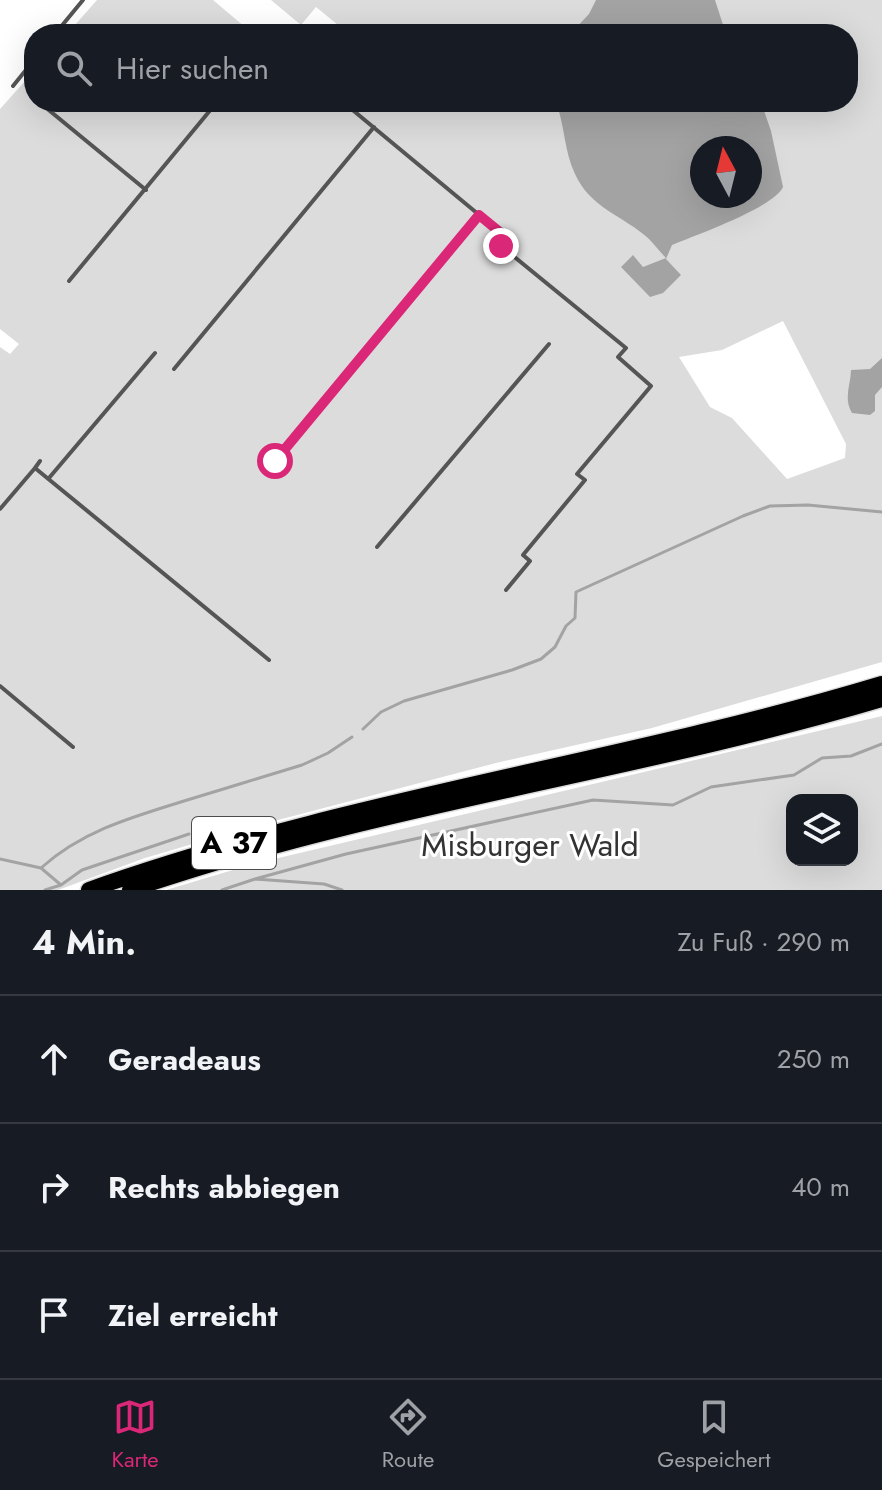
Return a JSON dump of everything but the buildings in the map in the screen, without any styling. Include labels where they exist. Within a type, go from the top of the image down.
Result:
[{"type":"highway","name":"A 37","points":[[89,890],[287,828],[775,714],[882,684]]},
{"type":"highway","name":"A 37","points":[[130,890],[291,841],[710,745],[882,699]]},
{"type":"lane","points":[[63,24],[83,0]]},
{"type":"lane","points":[[13,86],[24,72]]},
{"type":"lane","points":[[51,112],[146,190]]},
{"type":"lane","points":[[69,281],[209,112]]},
{"type":"lane","points":[[355,112],[507,238],[501,246],[626,348],[618,357],[651,386],[577,474],[585,480],[523,555],[530,561],[506,590]]},
{"type":"lane","points":[[174,369],[374,127]]},
{"type":"lane","points":[[275,461],[479,215]]},
{"type":"lane","points":[[377,547],[549,344]]},
{"type":"lane","points":[[49,478],[155,353]]},
{"type":"lane","points":[[0,509],[40,461]]},
{"type":"lane","points":[[35,468],[269,660]]},
{"type":"lane","points":[[0,686],[73,747]]},
{"type":"green space","points":[[97,0],[213,0],[241,24],[76,24]]},
{"type":"green space","points":[[271,0],[882,0],[882,662],[652,728],[496,763],[240,830],[145,858],[58,890],[0,890],[0,347],[10,354],[19,344],[0,329],[0,109],[24,82],[24,112],[858,112],[858,24],[337,24],[316,7],[300,24]],"holes":[[[783,321],[846,444],[845,458],[787,479],[732,418],[710,407],[679,357],[722,350]]]},
{"type":"green space","name":"Misburger Wald","points":[[882,716],[882,890],[166,890],[253,864]]},
{"type":"shaded area","points":[[596,0],[715,0],[723,24],[580,24]]},
{"type":"shaded area","points":[[559,112],[764,112],[783,187],[762,206],[762,136],[690,136],[690,208],[758,208],[672,245],[666,259],[681,275],[663,293],[650,297],[621,267],[633,255],[643,267],[666,258],[649,239],[589,195],[575,174]]},
{"type":"shaded area","points":[[882,358],[882,387],[875,395],[875,411],[870,415],[852,413],[848,396],[851,370],[870,369]]},
{"type":"waterway","points":[[363,729],[381,712],[404,701],[541,659],[555,647],[566,626],[575,618],[576,592],[743,516],[770,506],[808,505],[882,512]]},
{"type":"waterway","points":[[41,868],[73,844],[108,827],[302,765],[352,737]]},
{"type":"waterway","points":[[255,879],[346,854],[593,800],[673,805],[711,787],[794,775],[822,758],[851,756],[882,744]]},
{"type":"waterway","points":[[45,890],[61,885],[82,870],[189,834]]},
{"type":"waterway","points":[[0,859],[41,868],[61,885]]},
{"type":"waterway","points":[[222,890],[255,879],[324,884],[342,890]]},
{"type":"route","points":[[275,461],[479,215],[507,238],[501,246]]}]
